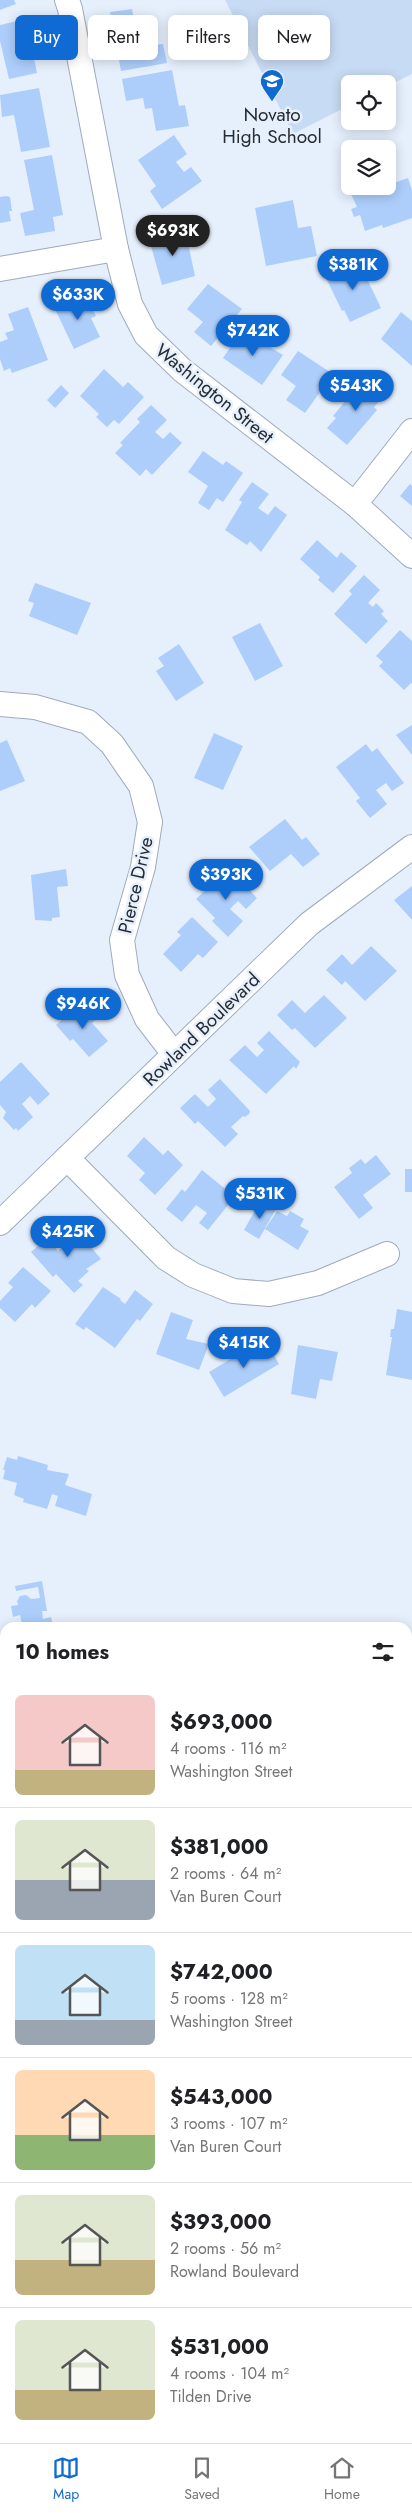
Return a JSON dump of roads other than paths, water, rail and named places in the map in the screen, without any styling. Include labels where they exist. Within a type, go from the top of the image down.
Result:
[{"type":"street","name":"Washington Street","points":[[67,0],[116,249],[130,304],[146,335],[182,370],[356,504],[412,556]]},
{"type":"street","points":[[0,269],[116,249]]},
{"type":"street","points":[[356,504],[412,431]]},
{"type":"street","name":"Pierce Drive","points":[[0,704],[35,707],[88,722],[112,744],[141,786],[150,822],[143,866],[122,940],[127,976],[146,1019],[174,1054]]},
{"type":"street","name":"Rowland Boulevard","points":[[0,1223],[309,924],[412,847]]},
{"type":"street","points":[[67,1158],[166,1258],[193,1275],[234,1291],[269,1294],[318,1283],[387,1254]]},
{"type":"place","name":"Novato High School","points":[[272,102]]}]
